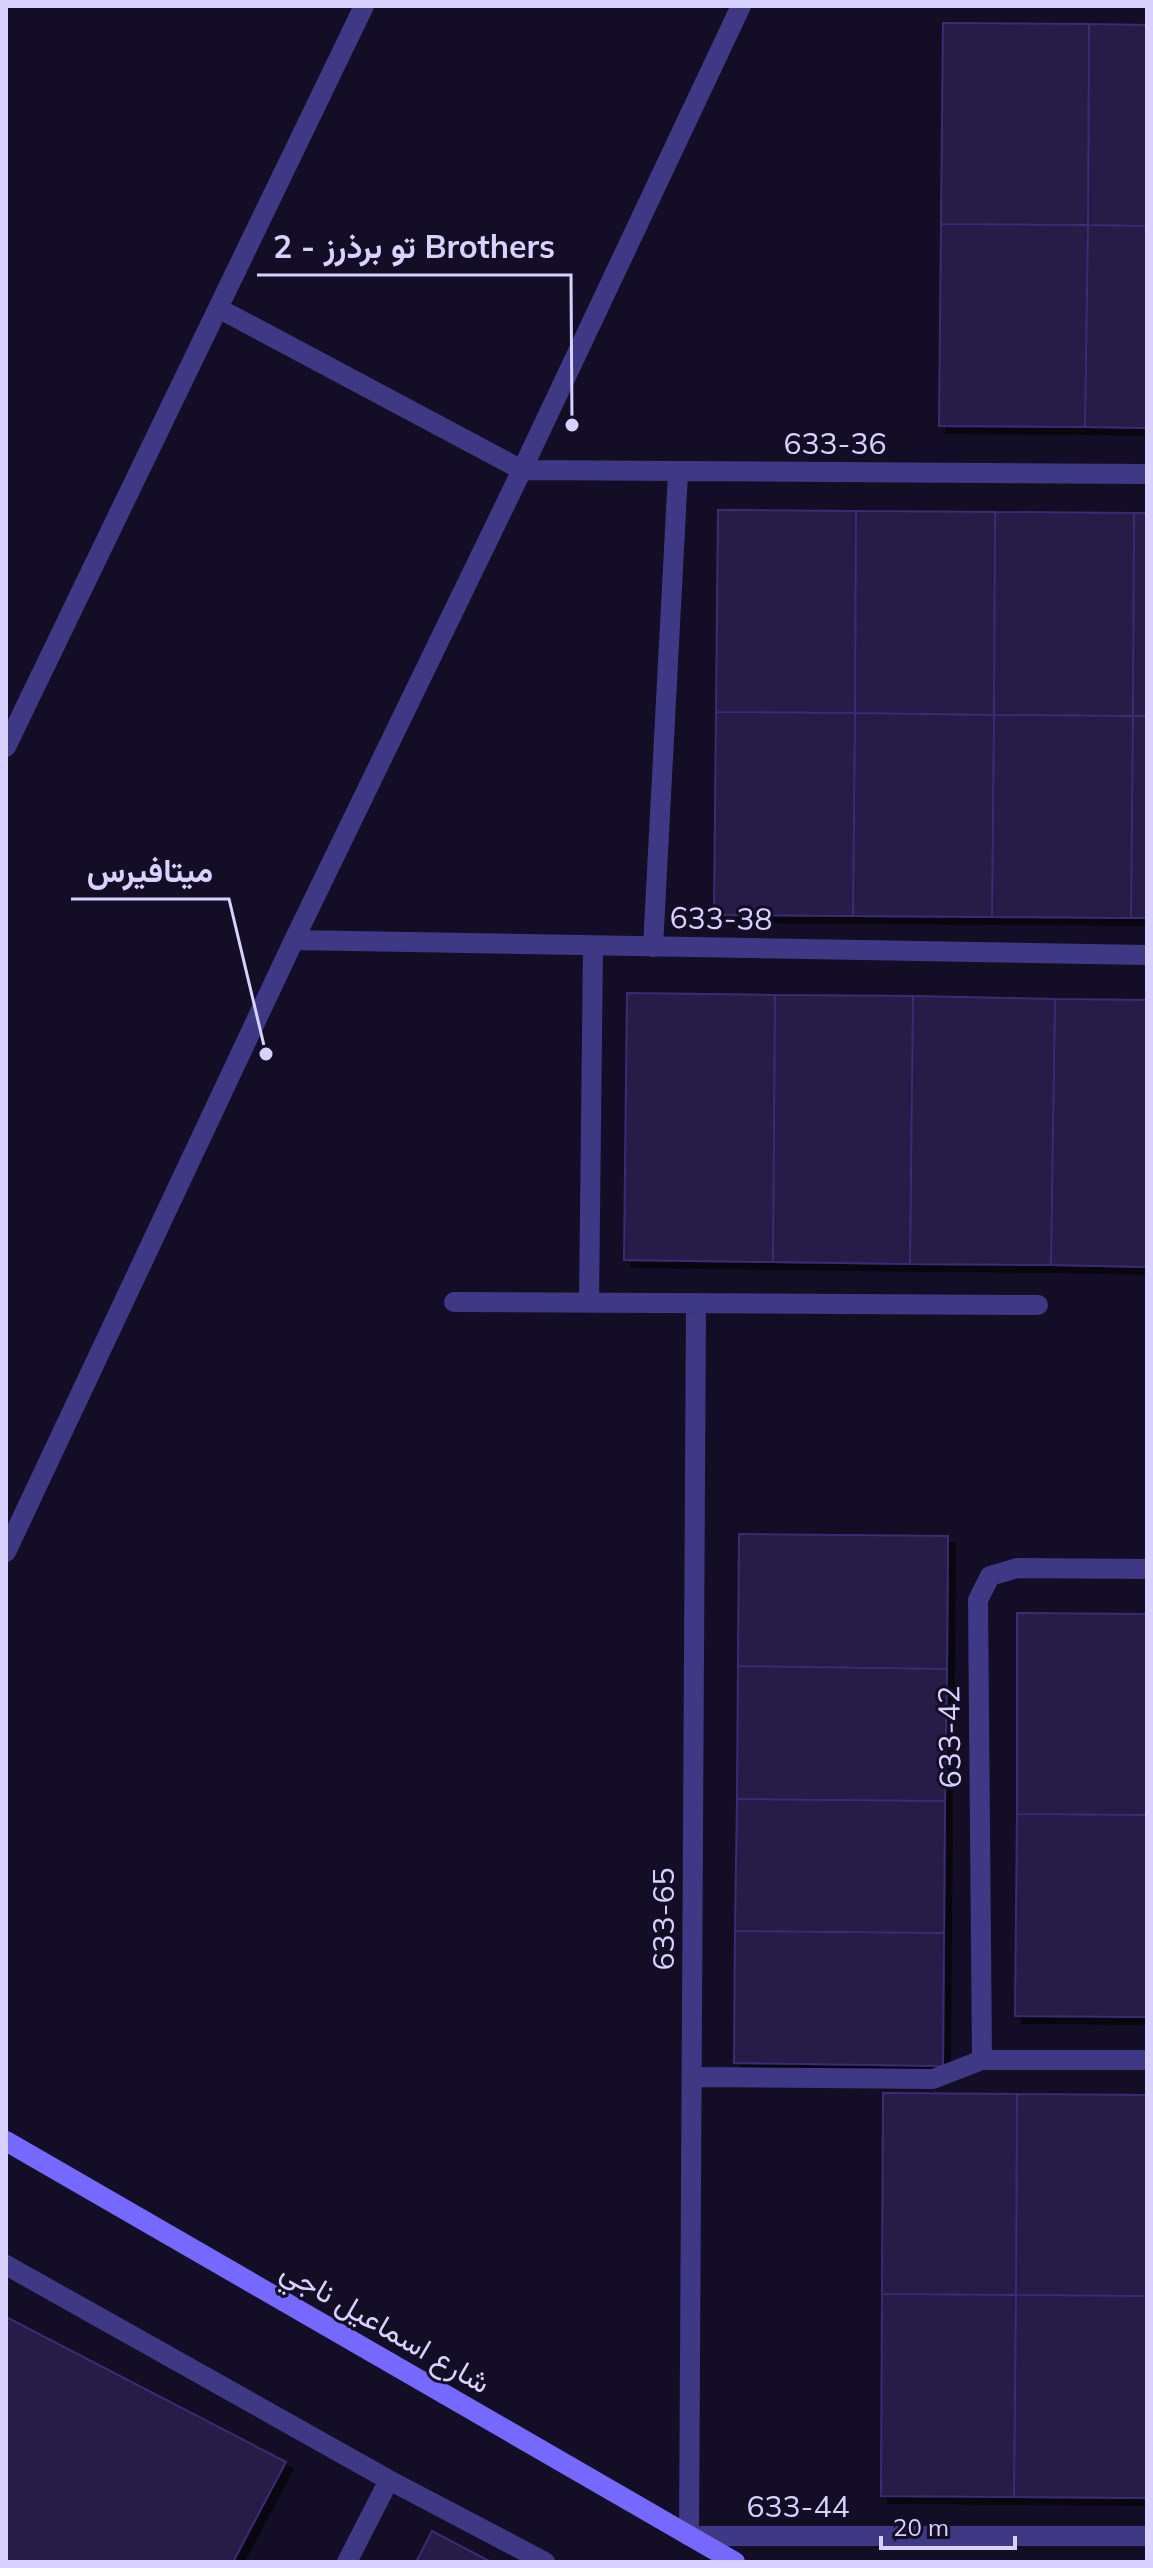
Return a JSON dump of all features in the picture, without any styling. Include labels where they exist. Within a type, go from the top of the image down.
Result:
[{"type":"street","points":[[6,747],[364,6]]},
{"type":"street","points":[[6,1552],[294,940],[522,470],[741,6]]},
{"type":"street","points":[[218,308],[522,470]]},
{"type":"street","name":"633-36","points":[[522,470],[1147,474]]},
{"type":"street","points":[[653,947],[678,473]]},
{"type":"street","name":"633-38","points":[[294,940],[1147,955]]},
{"type":"street","points":[[589,1303],[593,946]]},
{"type":"street","points":[[454,1302],[1038,1305]]},
{"type":"street","name":"633-65","points":[[689,2536],[696,1303]]},
{"type":"street","name":"633-42","points":[[982,2060],[978,1600],[990,1576],[1017,1568],[1147,1569]]},
{"type":"street","points":[[692,2077],[933,2079],[982,2060],[1147,2060]]},
{"type":"street","name":"شارع اسماعيل ناجي","points":[[6,2141],[735,2562]]},
{"type":"street","points":[[6,2265],[389,2480],[545,2562]]},
{"type":"street","points":[[347,2562],[389,2480]]},
{"type":"street","name":"633-44","points":[[689,2536],[1147,2536]]},
{"type":"building","points":[[943,23],[1089,24],[1088,225],[941,224]]},
{"type":"building","points":[[1089,24],[1147,25],[1147,226],[1088,225]]},
{"type":"building","points":[[941,224],[1088,225],[1085,427],[939,426]]},
{"type":"building","points":[[1088,225],[1147,226],[1147,428],[1085,427]]},
{"type":"building","points":[[718,510],[856,511],[855,713],[716,712]]},
{"type":"building","points":[[856,511],[995,512],[994,715],[855,713]]},
{"type":"building","points":[[995,512],[1134,513],[1133,716],[994,715]]},
{"type":"building","points":[[1134,513],[1147,513],[1147,716],[1133,716]]},
{"type":"building","points":[[716,712],[855,713],[853,916],[714,915]]},
{"type":"building","points":[[855,713],[994,715],[992,917],[853,916]]},
{"type":"building","points":[[994,715],[1133,716],[1131,918],[992,917]]},
{"type":"building","points":[[1133,716],[1147,716],[1147,918],[1131,918]]},
{"type":"building","points":[[627,993],[775,995],[773,1262],[624,1260]]},
{"type":"building","points":[[775,995],[913,996],[910,1264],[773,1262]]},
{"type":"building","points":[[913,996],[1055,999],[1051,1265],[910,1264]]},
{"type":"building","points":[[1055,999],[1147,1000],[1147,1267],[1051,1265]]},
{"type":"building","points":[[739,1534],[948,1536],[947,1669],[738,1666]]},
{"type":"building","points":[[1017,1613],[1147,1614],[1147,1815],[1017,1814]]},
{"type":"building","points":[[738,1666],[947,1669],[945,1801],[737,1799]]},
{"type":"building","points":[[737,1799],[945,1801],[944,1933],[735,1931]]},
{"type":"building","points":[[1017,1814],[1147,1815],[1147,2017],[1015,2016]]},
{"type":"building","points":[[735,1931],[944,1933],[943,2066],[734,2063]]},
{"type":"building","points":[[883,2093],[1017,2094],[1016,2295],[882,2294]]},
{"type":"building","points":[[1017,2094],[1147,2095],[1147,2296],[1016,2295]]},
{"type":"building","points":[[882,2294],[1016,2295],[1014,2497],[881,2496]]},
{"type":"building","points":[[1016,2295],[1147,2296],[1147,2498],[1014,2497]]},
{"type":"building","points":[[6,2317],[286,2462],[233,2562],[6,2562]]},
{"type":"building","points":[[432,2531],[491,2562],[416,2562]]},
{"type":"place","name":"تو برذرز - 2 Brothers","points":[[572,425]]},
{"type":"place","name":"ميتافيرس","points":[[266,1054]]}]
